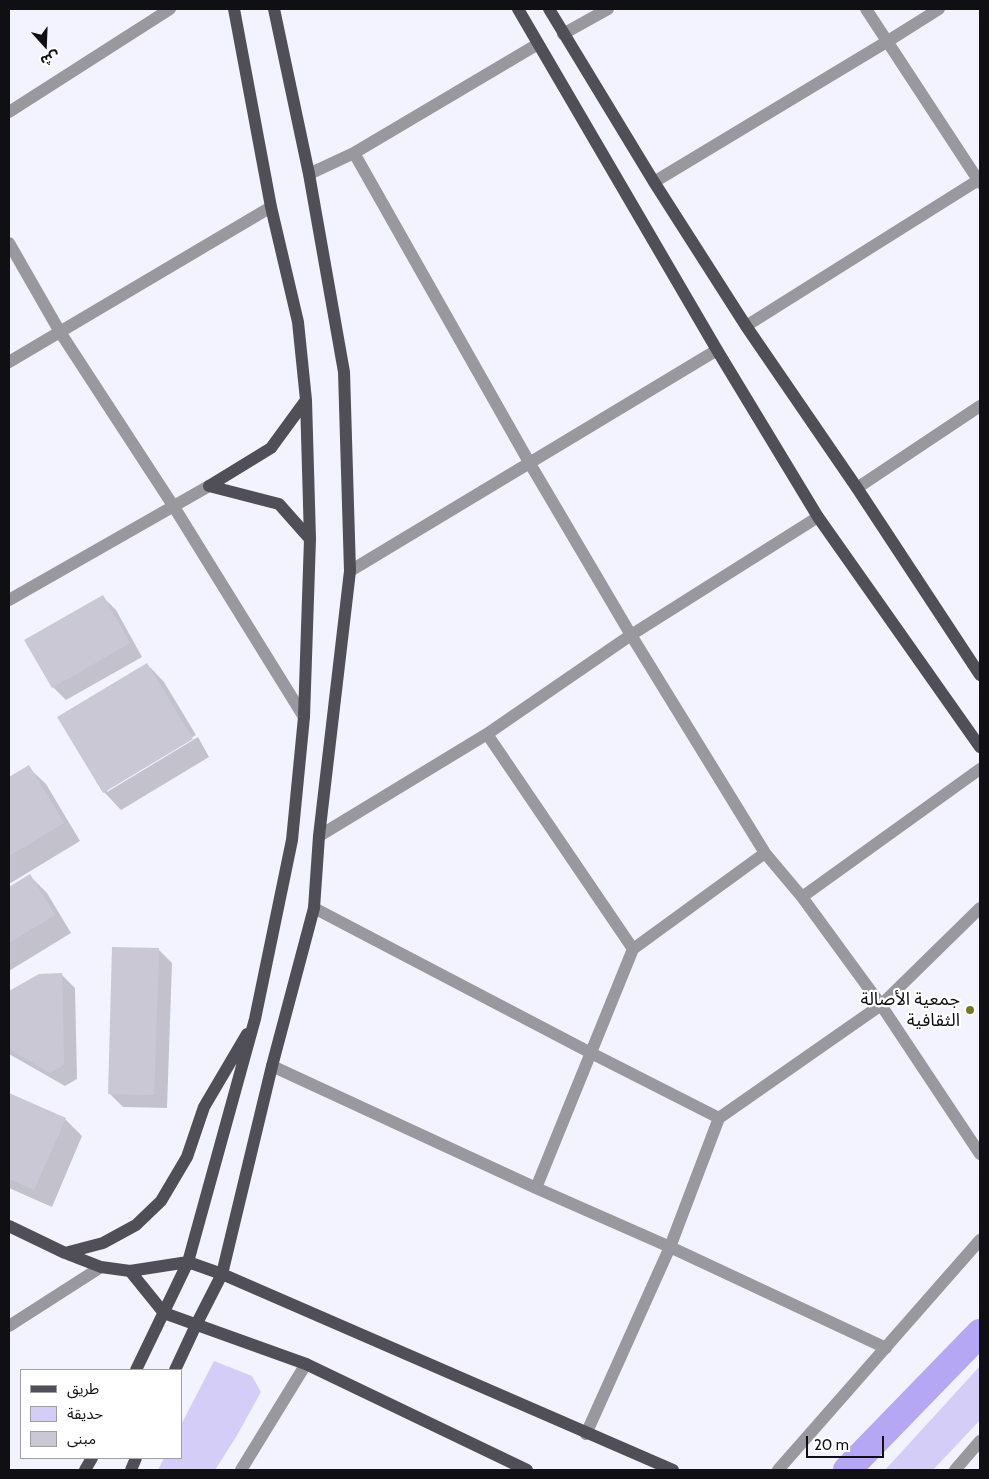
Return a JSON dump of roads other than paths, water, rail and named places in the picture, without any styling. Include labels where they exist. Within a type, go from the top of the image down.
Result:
[{"type":"main road","points":[[136,1369],[188,1262],[255,1019],[292,840],[304,718],[310,538],[306,400],[298,322],[271,207],[234,9]]},
{"type":"main road","points":[[175,1369],[222,1274],[272,1066],[314,908],[319,836],[350,572],[344,372],[309,174],[274,9]]},
{"type":"main road","points":[[518,9],[717,350],[818,517],[980,747]]},
{"type":"main road","points":[[549,9],[654,182],[746,326],[857,488],[980,675]]},
{"type":"main road","points":[[209,486],[271,448],[306,400]]},
{"type":"main road","points":[[209,486],[279,504],[310,538]]},
{"type":"main road","points":[[65,1253],[103,1243],[136,1225],[161,1200],[187,1157],[204,1108],[255,1019]]},
{"type":"main road","points":[[9,1226],[65,1253],[101,1267],[130,1271],[188,1262],[222,1274],[586,1434],[673,1470]]},
{"type":"main road","points":[[130,1271],[164,1313],[306,1364],[527,1470]]},
{"type":"main road","points":[[85,1470],[91,1459]]},
{"type":"street","points":[[9,112],[170,9]]},
{"type":"street","points":[[563,34],[608,9]]},
{"type":"street","points":[[746,326],[980,181],[866,9]]},
{"type":"street","points":[[654,182],[939,9]]},
{"type":"street","points":[[309,174],[354,153],[538,44]]},
{"type":"street","points":[[354,153],[529,462],[631,635],[765,853],[802,897],[881,1005],[980,1154]]},
{"type":"street","points":[[9,362],[271,207]]},
{"type":"street","points":[[9,243],[60,332],[174,507],[304,718]]},
{"type":"street","points":[[350,572],[717,350]]},
{"type":"street","points":[[857,488],[980,406]]},
{"type":"street","points":[[9,600],[209,486]]},
{"type":"street","points":[[319,836],[487,734],[631,635],[818,517]]},
{"type":"street","points":[[487,734],[633,949]]},
{"type":"street","points":[[802,897],[980,769]]},
{"type":"street","points":[[536,1188],[633,949],[765,853]]},
{"type":"street","points":[[314,908],[719,1118]]},
{"type":"street","points":[[586,1434],[670,1247],[719,1118],[881,1005],[980,908]]},
{"type":"street","points":[[272,1066],[536,1188],[670,1247],[886,1348]]},
{"type":"street","points":[[778,1470],[980,1240]]},
{"type":"street","points":[[9,1326],[101,1267]]},
{"type":"street","points":[[241,1470],[306,1364]]},
{"type":"street","points":[[955,1470],[980,1441]]},
{"type":"waterway","points":[[847,1470],[980,1333]]},
{"type":"place","name":"جمعية الأصالة الثقافية","points":[[970,1010]]}]
